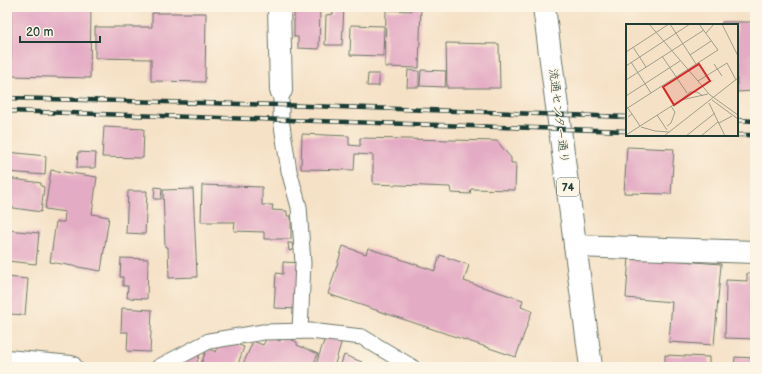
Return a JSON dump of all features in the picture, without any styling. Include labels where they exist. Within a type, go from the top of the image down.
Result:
[{"type":"main road","points":[[279,7],[281,90]]},
{"type":"main road","name":"流通センター通り","points":[[544,7],[591,367]]},
{"type":"main road","points":[[575,246],[755,252]]},
{"type":"main road","points":[[7,361],[71,367]]},
{"type":"lane","points":[[281,90],[283,130],[289,171],[299,207],[301,231],[303,263],[300,331]]},
{"type":"lane","points":[[158,367],[209,341],[263,332],[300,331],[362,337],[412,367]]},
{"type":"building","points":[[11,7],[91,7],[90,78],[11,76]]},
{"type":"building","points":[[294,7],[320,7],[319,49],[298,48],[298,37],[294,37]]},
{"type":"building","points":[[333,7],[344,7],[342,45],[325,45],[326,15],[333,14]]},
{"type":"building","points":[[411,7],[421,7],[419,68],[385,67],[386,10],[411,11]]},
{"type":"building","points":[[152,13],[206,13],[205,82],[151,81],[151,59],[95,58],[95,27],[152,27]]},
{"type":"building","points":[[7,22],[9,22],[8,42],[7,42]]},
{"type":"building","points":[[722,22],[753,22],[754,91],[738,92],[738,24],[722,24]]},
{"type":"building","points":[[351,25],[384,26],[383,56],[350,55]]},
{"type":"building","points":[[446,43],[499,44],[500,88],[447,88]]},
{"type":"building","points":[[408,70],[419,71],[419,87],[407,87]]},
{"type":"building","points":[[421,70],[446,71],[445,87],[420,86]]},
{"type":"building","points":[[368,74],[379,74],[379,86],[367,86]]},
{"type":"building","points":[[104,127],[144,129],[143,158],[102,157]]},
{"type":"building","points":[[302,134],[349,136],[349,145],[360,146],[360,138],[497,141],[511,158],[511,163],[516,163],[515,190],[471,189],[470,194],[451,193],[450,187],[373,184],[373,155],[355,154],[354,170],[301,169]]},
{"type":"building","points":[[627,147],[674,149],[671,194],[624,193]]},
{"type":"building","points":[[7,152],[46,156],[45,175],[7,172]]},
{"type":"building","points":[[78,152],[96,153],[95,168],[77,168]]},
{"type":"building","points":[[51,170],[97,177],[92,214],[109,217],[101,271],[50,262],[56,222],[64,222],[65,212],[45,209]]},
{"type":"building","points":[[7,178],[41,183],[41,186],[44,187],[41,212],[7,207]]},
{"type":"building","points":[[202,185],[262,187],[262,205],[273,205],[272,210],[287,211],[287,216],[291,216],[291,239],[264,239],[264,232],[234,231],[235,222],[201,222]]},
{"type":"building","points":[[155,187],[162,188],[161,199],[154,199]]},
{"type":"building","points":[[193,189],[197,277],[169,278],[168,247],[165,247],[163,190]]},
{"type":"building","points":[[128,191],[147,191],[145,234],[126,233]]},
{"type":"building","points":[[7,230],[39,233],[36,264],[7,261]]},
{"type":"building","points":[[288,243],[292,243],[293,250],[289,251]]},
{"type":"building","points":[[343,246],[366,254],[368,248],[435,271],[440,255],[469,265],[464,281],[523,300],[521,307],[532,311],[516,357],[328,294]]},
{"type":"building","points":[[629,257],[721,264],[714,345],[669,342],[672,302],[626,298]]},
{"type":"building","points":[[121,258],[148,259],[147,299],[127,298],[128,286],[123,286],[123,277],[120,277]]},
{"type":"building","points":[[283,262],[302,263],[300,309],[274,308],[276,273],[283,274]]},
{"type":"building","points":[[747,273],[755,273],[755,339],[725,338],[726,280],[747,281]]},
{"type":"building","points":[[7,277],[28,279],[25,315],[10,314],[10,307],[7,307]]},
{"type":"building","points":[[122,308],[152,310],[150,352],[127,351],[128,332],[121,332]]},
{"type":"building","points":[[326,335],[342,340],[334,367],[315,367]]},
{"type":"building","points":[[268,336],[280,341],[283,336],[297,342],[297,345],[318,354],[312,367],[242,367],[253,341],[263,345]]},
{"type":"building","points":[[229,341],[244,347],[237,367],[200,367],[207,348],[216,352],[219,343],[228,346]]},
{"type":"building","points":[[202,349],[195,367],[179,367],[181,359]]},
{"type":"building","points":[[344,355],[362,362],[361,367],[340,367]]},
{"type":"building","points":[[665,355],[709,357],[709,367],[665,367]]},
{"type":"building","points":[[735,357],[755,358],[755,367],[734,367]]},
{"type":"railway","points":[[7,98],[281,105],[626,117]]},
{"type":"railway","points":[[7,111],[626,131]]},
{"type":"railway","points":[[738,120],[755,121]]},
{"type":"railway","points":[[738,135],[755,135]]}]
